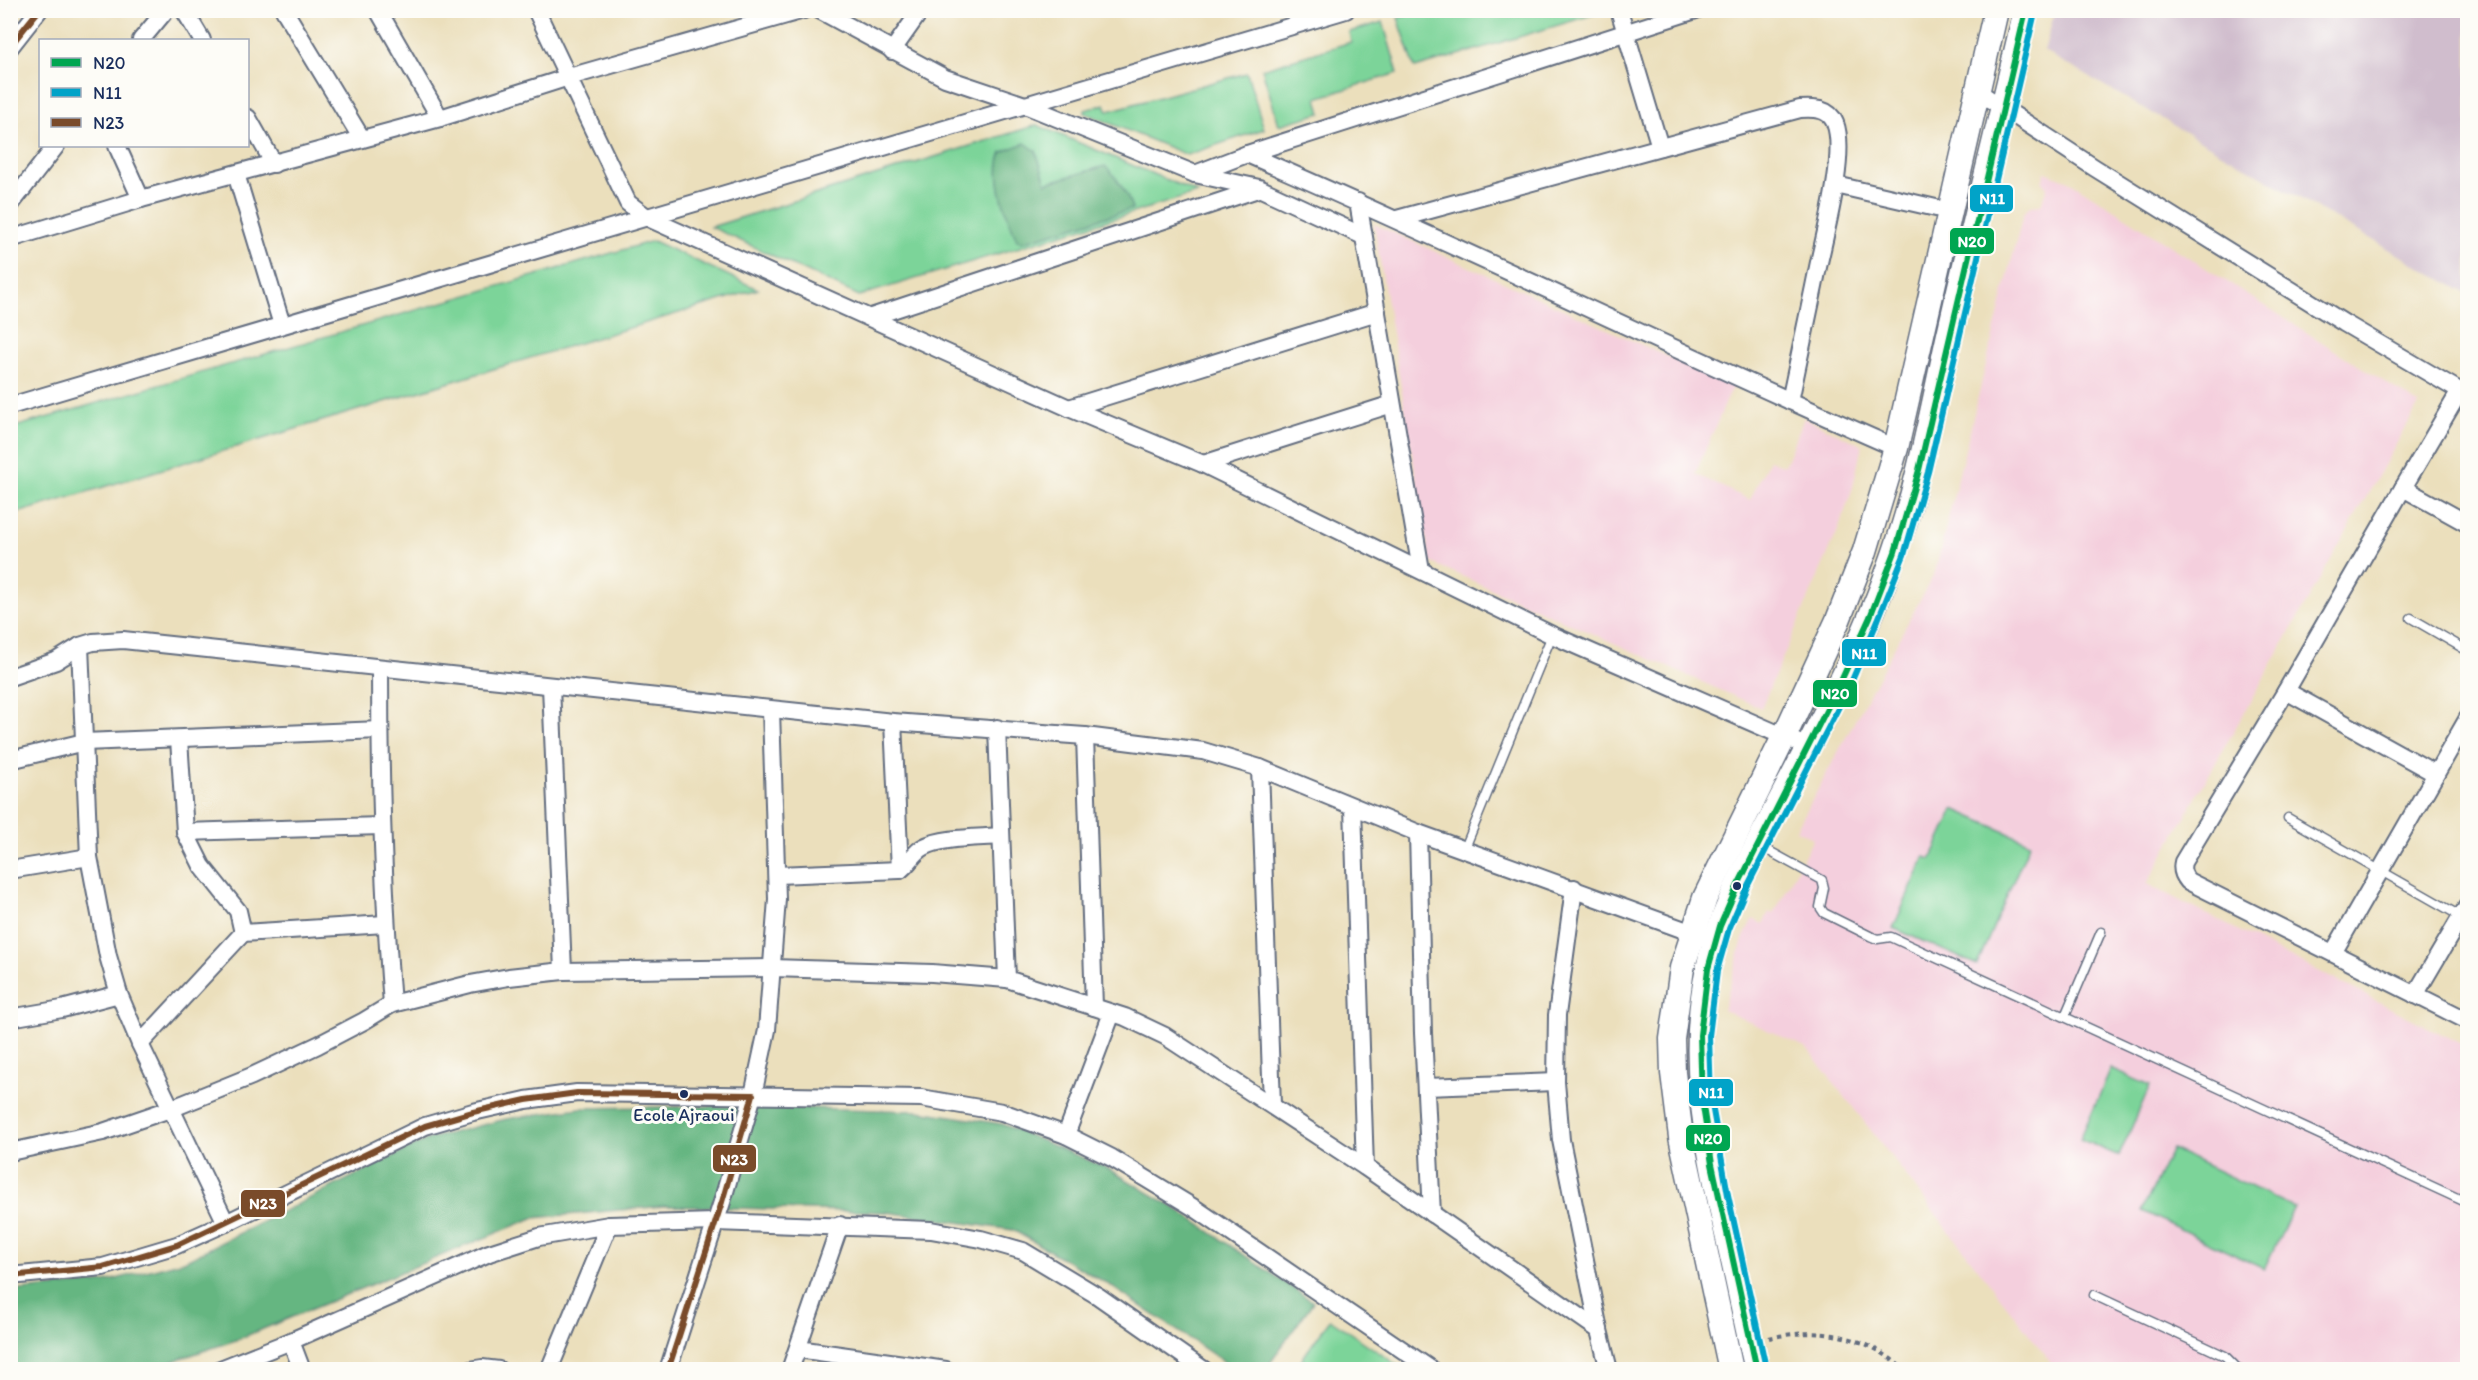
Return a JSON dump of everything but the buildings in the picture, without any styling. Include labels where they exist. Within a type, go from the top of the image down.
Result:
[{"type":"main road","points":[[1731,1370],[1681,1137],[1673,1073],[1672,1039],[1682,969],[1692,933],[1718,869],[1784,737],[1838,620],[1865,551],[1896,448],[1996,10]]},
{"type":"main road","points":[[1757,1370],[1717,1185],[1698,1066],[1702,997],[1708,965],[1733,898],[1808,747],[1880,592],[1915,488],[2026,10]]},
{"type":"street","points":[[10,47],[39,10]]},
{"type":"street","points":[[142,39],[166,10]]},
{"type":"street","points":[[184,10],[201,39]]},
{"type":"street","points":[[284,10],[362,140]]},
{"type":"street","points":[[378,10],[440,118]]},
{"type":"street","points":[[536,10],[628,203],[648,218],[1069,408],[1203,464],[1552,635],[1808,747]]},
{"type":"street","points":[[10,239],[141,199],[440,118],[569,77],[804,10]]},
{"type":"street","points":[[819,10],[945,78],[1025,105],[1195,174],[1258,188],[1363,236]]},
{"type":"street","points":[[892,51],[921,10]]},
{"type":"street","points":[[10,406],[1346,10]]},
{"type":"street","points":[[1619,10],[1660,147]]},
{"type":"street","points":[[1195,174],[1247,154],[1696,10]]},
{"type":"street","points":[[1977,91],[2003,110],[2344,322],[2464,393],[2403,488],[2286,691],[2183,862],[2182,869],[2188,881],[2468,1021]]},
{"type":"street","points":[[1397,219],[1800,109],[1817,108],[1828,113],[1835,122],[1838,139],[1836,185],[1790,401]]},
{"type":"street","points":[[249,120],[274,164]]},
{"type":"street","points":[[10,205],[55,147]]},
{"type":"street","points":[[117,147],[141,199]]},
{"type":"street","points":[[1247,154],[1397,219],[1896,448]]},
{"type":"street","points":[[236,174],[282,325]]},
{"type":"street","points":[[1836,185],[1949,211]]},
{"type":"street","points":[[871,317],[1258,188]]},
{"type":"street","points":[[1358,202],[1421,570]]},
{"type":"street","points":[[1069,408],[1377,312]]},
{"type":"street","points":[[1203,464],[1392,404]]},
{"type":"street","points":[[2403,488],[2468,524]]},
{"type":"street","points":[[10,677],[56,661],[80,646],[99,640],[123,640],[771,710],[892,722],[1085,736],[1203,751],[1260,768],[1418,833],[1465,848],[1716,941]]},
{"type":"street","points":[[80,646],[89,857],[108,956],[119,994],[140,1044],[173,1108],[226,1223]]},
{"type":"street","points":[[380,668],[381,826],[385,924],[392,1004]]},
{"type":"street","points":[[551,686],[563,971]]},
{"type":"street","points":[[2286,691],[2436,774]]},
{"type":"street","points":[[668,1370],[753,1095],[767,1030],[777,899],[771,710]]},
{"type":"street","points":[[2333,953],[2468,718]]},
{"type":"street","points":[[892,722],[900,870]]},
{"type":"street","points":[[997,728],[1007,979]]},
{"type":"street","points":[[10,760],[84,742],[380,730]]},
{"type":"street","points":[[1085,736],[1094,1007]]},
{"type":"street","points":[[178,739],[185,832],[202,866],[238,911],[243,933]]},
{"type":"street","points":[[1260,768],[1272,1105]]},
{"type":"street","points":[[1353,807],[1365,1167]]},
{"type":"street","points":[[185,832],[381,826]]},
{"type":"street","points":[[1418,833],[1432,1214]]},
{"type":"street","points":[[777,875],[900,870],[915,854],[933,843],[1001,837]]},
{"type":"street","points":[[10,870],[89,857]]},
{"type":"street","points":[[1574,888],[1557,1015],[1556,1082],[1561,1140],[1609,1370]]},
{"type":"street","points":[[2415,995],[2465,914]]},
{"type":"street","points":[[140,1044],[243,933],[385,924]]},
{"type":"street","points":[[10,1152],[104,1132],[173,1108],[309,1050],[364,1022],[392,1004],[509,976],[563,971],[772,968],[910,972],[1007,979],[1112,1013],[1165,1036],[1365,1167],[1599,1330]]},
{"type":"street","points":[[10,1018],[62,1009],[119,994]]},
{"type":"street","points":[[1066,1135],[1112,1013]]},
{"type":"street","points":[[1426,1087],[1556,1082]]},
{"type":"street","points":[[10,1276],[104,1267],[177,1245],[425,1126],[473,1112],[526,1101],[577,1094],[921,1098],[1002,1112],[1066,1135],[1112,1158],[1196,1209],[1432,1370]]},
{"type":"street","points":[[218,1370],[291,1341],[489,1253],[539,1237],[609,1225],[715,1222],[931,1230],[981,1239],[1023,1251],[1098,1296],[1204,1370]]},
{"type":"street","points":[[549,1370],[609,1225]]},
{"type":"street","points":[[790,1370],[840,1225]]},
{"type":"street","points":[[291,1341],[302,1370]]},
{"type":"street","points":[[798,1349],[946,1370]]},
{"type":"street","points":[[470,1370],[482,1368],[500,1370]]},
{"type":"lane","points":[[2411,618],[2468,651]]},
{"type":"lane","points":[[1465,848],[1552,635]]},
{"type":"lane","points":[[2288,818],[2465,914]]},
{"type":"lane","points":[[1758,844],[1822,879],[1824,888],[1820,907],[1824,913],[1877,939],[1891,937],[2468,1203]]},
{"type":"lane","points":[[2065,1016],[2101,932]]},
{"type":"lane","points":[[2094,1295],[2225,1356],[2239,1370]]},
{"type":"path","points":[[1751,1342],[1792,1333],[1831,1333],[1860,1340],[1885,1354],[1904,1370]]},
{"type":"shaded area","points":[[2055,11],[2467,11],[2467,294],[2044,51]]},
{"type":"shaded area","points":[[2045,172],[2069,181],[2419,404],[2147,884],[2467,1047],[2467,1369],[2056,1369],[1807,1048],[1723,1010],[1743,939],[1753,919],[1763,924],[1769,912],[1774,914],[1813,839],[1796,830],[1935,572],[2023,214],[2030,206],[2041,205],[2047,186],[2042,183]]},
{"type":"shaded area","points":[[1374,224],[1733,386],[1695,474],[1750,500],[1769,460],[1784,466],[1804,418],[1862,445],[1853,487],[1839,528],[1761,708],[1430,562]]},
{"type":"green space","points":[[1455,10],[1602,12],[1415,68],[1398,18],[1420,11],[1442,11],[1444,14]]},
{"type":"green space","points":[[1383,22],[1398,73],[1317,98],[1321,113],[1279,125],[1262,69],[1351,42],[1349,32]]},
{"type":"green space","points":[[1247,73],[1264,129],[1187,155],[1085,113],[1085,110],[1105,104],[1108,111]]},
{"type":"green space","points":[[1037,125],[1198,193],[859,296],[711,227]]},
{"type":"green space","points":[[1025,143],[1036,151],[1046,183],[1105,166],[1128,197],[1132,209],[1023,242],[1017,240],[1002,196],[998,173],[1002,152]]},
{"type":"green space","points":[[653,241],[758,289],[11,515],[11,428]]},
{"type":"green space","points":[[1954,809],[2030,843],[1977,965],[1893,928],[1925,857],[1931,859]]},
{"type":"green space","points":[[2111,1069],[2150,1086],[2119,1156],[2080,1139]]},
{"type":"green space","points":[[729,1106],[919,1111],[1002,1124],[1107,1168],[1178,1210],[1313,1302],[1266,1369],[1235,1369],[1106,1283],[1013,1230],[886,1212],[664,1206],[533,1218],[236,1340],[149,1369],[11,1370],[11,1291],[105,1282],[184,1261],[428,1139],[506,1119],[580,1108]]},
{"type":"green space","points":[[2172,1149],[2294,1207],[2264,1269],[2142,1211]]},
{"type":"green space","points":[[1330,1319],[1403,1369],[1295,1369]]},
{"type":"transit line","name":"N23","points":[[10,46],[39,10]]},
{"type":"transit line","name":"N20","points":[[1757,1370],[1712,1164],[1702,1100],[1700,1035],[1708,969],[1720,926],[1738,885],[1841,681],[1870,617],[1895,552],[1919,470],[2026,10]]},
{"type":"transit line","name":"N11","points":[[1766,1368],[1728,1195],[1711,1099],[1709,1036],[1717,971],[1729,929],[1746,889],[1850,685],[1904,555],[1928,472],[2035,12]]},
{"type":"transit line","name":"N23","points":[[10,1276],[103,1267],[177,1245],[425,1126],[473,1112],[526,1100],[577,1093],[753,1095],[722,1202],[668,1370]]},
{"type":"place","name":"Ecole Ajraoui","points":[[684,1094]]}]
